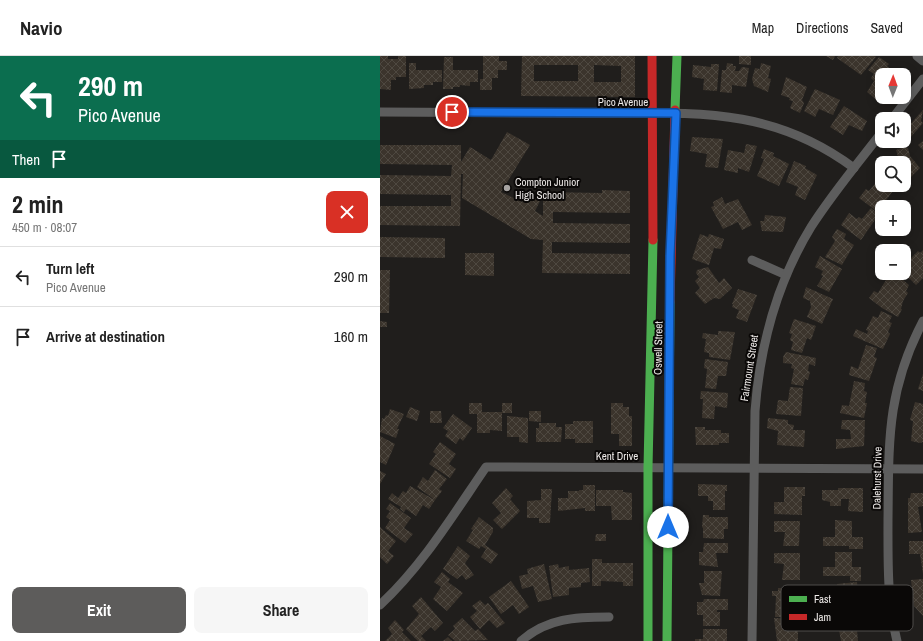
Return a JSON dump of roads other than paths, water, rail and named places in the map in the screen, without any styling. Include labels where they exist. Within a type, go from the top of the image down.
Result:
[{"type":"main road","name":"Oswell Street","points":[[648,641],[648,468],[654,256],[651,114],[652,56]]},
{"type":"main road","name":"Oswell Street","points":[[667,641],[670,256],[677,56]]},
{"type":"street","points":[[917,56],[923,61]]},
{"type":"street","points":[[897,112],[923,79]]},
{"type":"street","name":"Pico Avenue","points":[[380,112],[676,113],[733,117],[777,127],[802,137],[854,168]]},
{"type":"street","name":"Fairmount Street","points":[[752,641],[755,411],[758,378],[770,319],[786,275],[811,227],[875,141]]},
{"type":"street","points":[[752,260],[786,275]]},
{"type":"street","name":"Dalehurst Drive","points":[[888,585],[889,434],[897,385],[912,342],[923,321]]},
{"type":"street","name":"Kent Drive","points":[[380,605],[421,560],[486,466],[888,470],[923,469]]},
{"type":"street","points":[[521,641],[535,630],[558,620],[609,617]]},
{"type":"street","name":"Dalehurst Drive","points":[[895,631],[897,641]]},
{"type":"place","name":"Compton Junior High School","points":[[507,188]]}]
